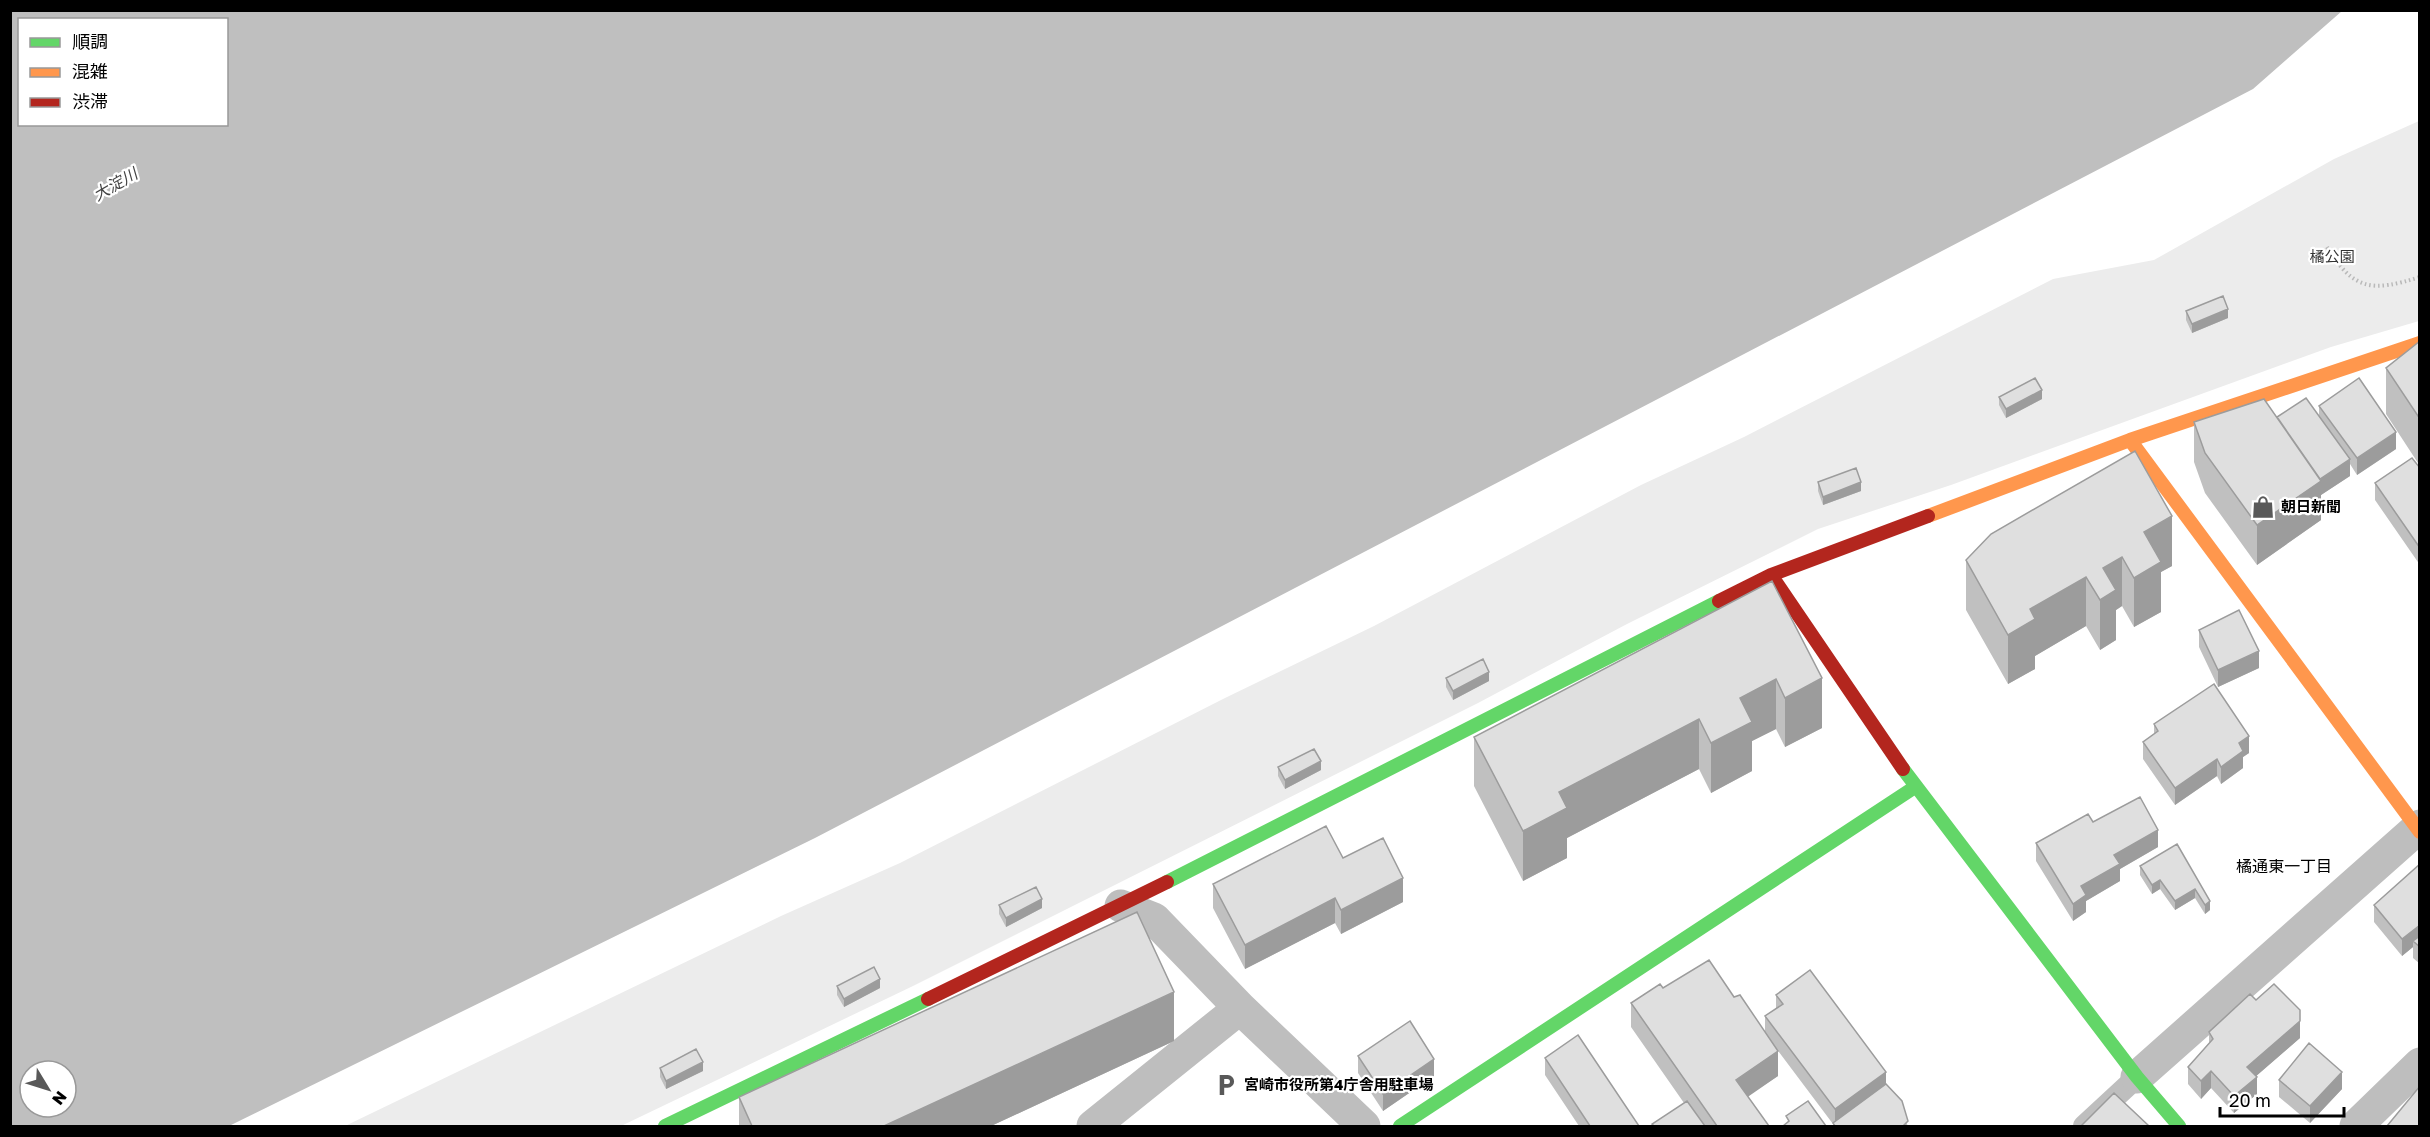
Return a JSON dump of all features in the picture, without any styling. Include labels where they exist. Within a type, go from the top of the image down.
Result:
[{"type":"street","points":[[665,1126],[1121,906],[1771,575],[2130,440],[2420,344]]},
{"type":"street","points":[[2130,440],[2418,829],[2137,1077]]},
{"type":"street","points":[[1771,575],[1915,787],[2137,1077],[2179,1126]]},
{"type":"street","points":[[1400,1126],[1915,787]]},
{"type":"street","points":[[1121,906],[1154,919],[1240,1008],[1364,1126]]},
{"type":"street","points":[[1093,1126],[1240,1008]]},
{"type":"street","points":[[2356,1126],[2420,1064]]},
{"type":"lane","points":[[2084,1126],[2137,1077]]},
{"type":"path","points":[[2327,247],[2340,268],[2358,284],[2378,287],[2420,277]]},
{"type":"green space","name":"橘公園","points":[[2419,121],[2419,321],[2331,347],[1951,485],[1818,529],[1627,624],[1478,703],[913,986],[621,1126],[345,1126],[781,916],[900,863],[1225,698],[1374,626],[1641,485],[1744,437],[2053,279],[2154,260],[2334,159]]},
{"type":"water","name":"大淀川","points":[[11,10],[2342,11],[2253,89],[815,838],[229,1126],[11,1126]]},
{"type":"building","points":[[2223,296],[2228,309],[2192,324],[2186,311]]},
{"type":"building","points":[[2420,341],[2420,415],[2418,416],[2386,368]]},
{"type":"building","points":[[2035,378],[2042,390],[2006,409],[1999,397]]},
{"type":"building","points":[[2359,378],[2396,432],[2357,458],[2319,406]]},
{"type":"building","points":[[2306,398],[2350,459],[2320,479],[2277,417]]},
{"type":"building","points":[[2264,399],[2321,481],[2257,525],[2205,453],[2194,422]]},
{"type":"building","points":[[2135,451],[2172,516],[2144,532],[2161,562],[2134,578],[2122,557],[2103,568],[2116,590],[2100,600],[2086,577],[2030,609],[2035,619],[2008,635],[1966,560],[1991,534]]},
{"type":"building","points":[[2412,458],[2420,468],[2420,548],[2375,483]]},
{"type":"building","points":[[1856,468],[1861,482],[1823,497],[1818,482]]},
{"type":"building","points":[[1772,581],[1822,678],[1785,698],[1776,679],[1740,698],[1752,722],[1711,743],[1699,719],[1559,792],[1567,808],[1523,831],[1474,737]]},
{"type":"building","points":[[2239,610],[2259,651],[2218,670],[2199,630]]},
{"type":"building","points":[[1483,659],[1489,672],[1453,691],[1446,678]]},
{"type":"building","points":[[2214,684],[2249,736],[2239,743],[2243,751],[2221,767],[2217,759],[2175,788],[2143,742],[2158,731],[2154,724]]},
{"type":"building","points":[[1314,749],[1321,761],[1285,780],[1278,767]]},
{"type":"building","points":[[2140,797],[2158,830],[2114,855],[2120,864],[2081,886],[2086,895],[2073,904],[2036,843],[2088,814],[2093,822]]},
{"type":"building","points":[[1326,826],[1343,858],[1383,838],[1403,878],[1341,910],[1335,898],[1245,945],[1213,884]]},
{"type":"building","points":[[2177,844],[2210,901],[2205,905],[2195,889],[2175,901],[2160,880],[2152,885],[2140,866]]},
{"type":"building","points":[[2420,864],[2420,925],[2402,939],[2374,905]]},
{"type":"building","points":[[1036,887],[1042,899],[1006,918],[999,905]]},
{"type":"building","points":[[1137,912],[1174,992],[884,1126],[752,1126],[739,1097]]},
{"type":"building","points":[[2420,936],[2420,947],[2413,941]]},
{"type":"building","points":[[1709,960],[1734,997],[1740,995],[1778,1051],[1736,1080],[1769,1126],[1717,1126],[1631,1003],[1660,984],[1663,988]]},
{"type":"building","points":[[874,967],[880,979],[844,999],[837,986]]},
{"type":"building","points":[[1810,970],[1886,1072],[1835,1109],[1765,1016],[1783,1004],[1776,995]]},
{"type":"building","points":[[2274,984],[2300,1010],[2300,1021],[2247,1067],[2257,1077],[2234,1096],[2211,1071],[2201,1081],[2188,1067],[2213,1039],[2209,1032],[2250,994],[2256,1000]]},
{"type":"building","points":[[1410,1021],[1434,1059],[1383,1094],[1358,1056]]},
{"type":"building","points":[[1578,1035],[1639,1126],[1590,1126],[1545,1058]]},
{"type":"building","points":[[2309,1043],[2342,1072],[2310,1106],[2279,1080]]},
{"type":"building","points":[[696,1049],[703,1062],[666,1081],[660,1068]]},
{"type":"building","points":[[1886,1084],[1902,1101],[1908,1121],[1903,1126],[1835,1126],[1833,1123]]},
{"type":"building","points":[[2420,1086],[2420,1126],[2387,1126]]},
{"type":"building","points":[[2114,1093],[2149,1126],[2081,1126]]},
{"type":"building","points":[[1687,1101],[1705,1126],[1654,1126],[1652,1124]]},
{"type":"building","points":[[1808,1101],[1826,1126],[1783,1126],[1789,1121],[1786,1116]]},
{"type":"traffic: fast","points":[[1167,882],[1719,601]]},
{"type":"traffic: fast","points":[[1903,769],[2137,1077],[2179,1126]]},
{"type":"traffic: fast","points":[[1400,1126],[1915,787]]},
{"type":"traffic: fast","points":[[665,1126],[928,999]]},
{"type":"traffic: slow","points":[[1928,516],[2130,440],[2420,343]]},
{"type":"traffic: slow","points":[[2130,440],[2420,832]]},
{"type":"traffic: jam","points":[[1719,601],[1771,575],[1928,516]]},
{"type":"traffic: jam","points":[[1771,575],[1903,769]]},
{"type":"traffic: jam","points":[[928,999],[1167,882]]},
{"type":"place","name":"朝日新聞","points":[[2263,507]]},
{"type":"place","name":"宮崎市役所第4庁舎用駐車場","points":[[1226,1085]]},
{"type":"district","name":"橘通東一丁目","points":[[2284,866]]}]
